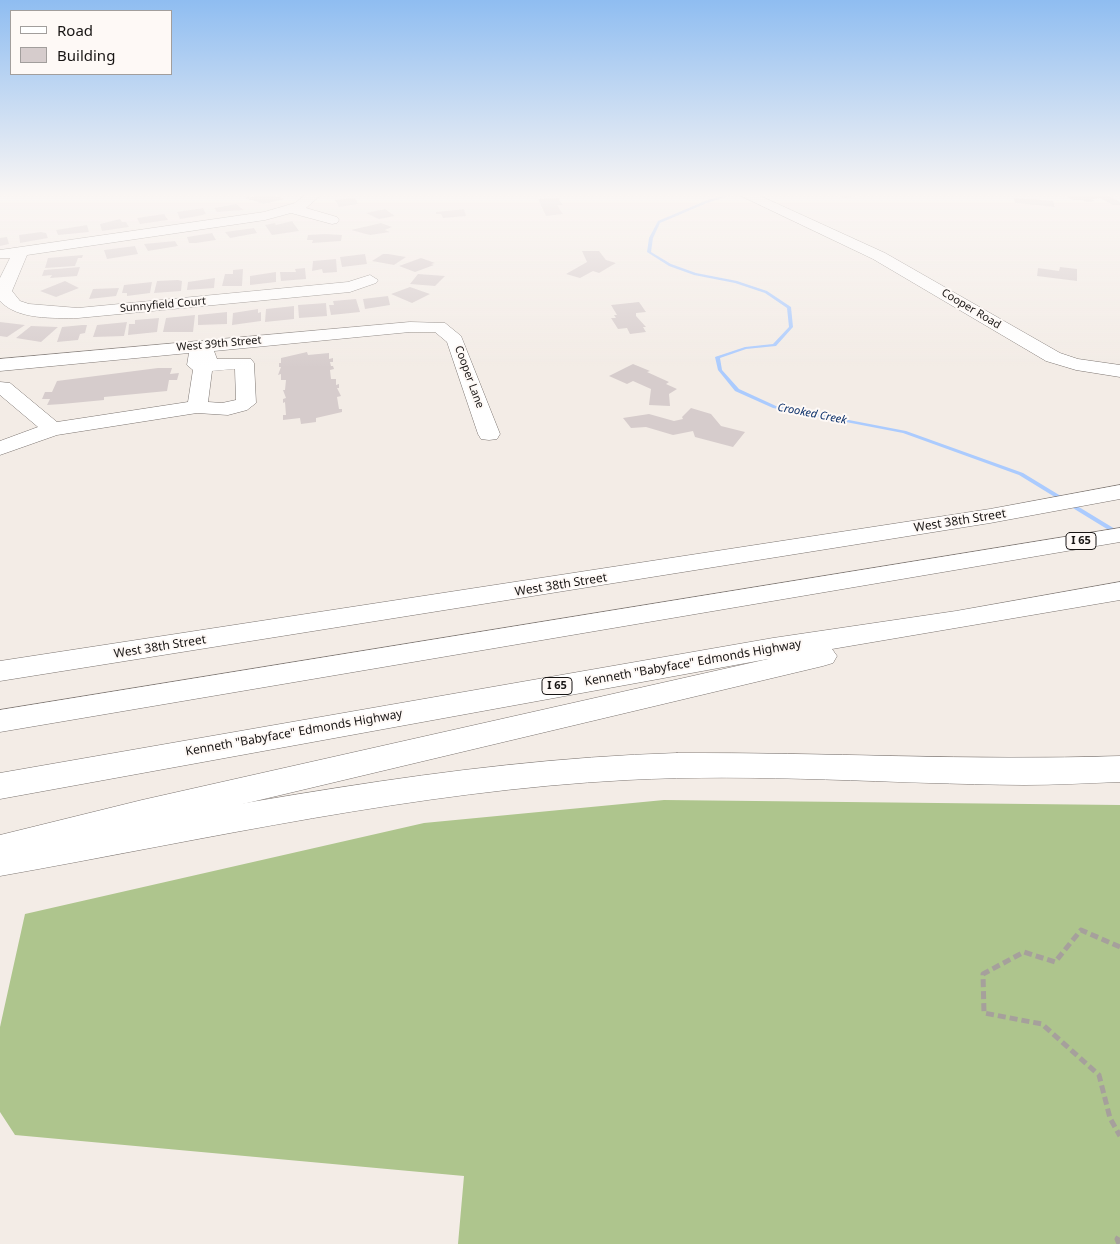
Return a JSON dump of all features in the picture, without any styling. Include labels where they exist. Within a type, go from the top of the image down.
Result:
[{"type":"main road","points":[[0,255],[22,252]]},
{"type":"main road","name":"Sunnyfield Court","points":[[22,252],[5,286],[5,294],[9,300],[22,307],[46,312],[85,312],[350,287],[370,280]]},
{"type":"main road","name":"Cooper Road","points":[[870,252],[952,296],[1026,343],[1053,357],[1083,366],[1120,371]]},
{"type":"main road","name":"West 39th Street","points":[[0,365],[203,355],[410,327],[439,327]]},
{"type":"main road","name":"Cooper Lane","points":[[439,327],[456,340],[488,434]]},
{"type":"main road","points":[[0,448],[53,429],[197,407],[219,410],[236,408],[246,403],[244,362],[203,355],[197,407]]},
{"type":"main road","points":[[3,387],[53,429]]},
{"type":"main road","name":"West 38th Street","points":[[0,671],[990,516],[1120,492]]},
{"type":"main road","name":"I 65","points":[[0,721],[1120,535]]},
{"type":"main road","name":"Kenneth \"Babyface\" Edmonds Highway","points":[[0,786],[754,651],[956,620],[1118,591]]},
{"type":"main road","points":[[0,850],[142,814],[766,670],[956,620]]},
{"type":"main road","points":[[0,861],[400,791],[575,771],[628,767],[730,766],[1027,772],[1120,769]]},
{"type":"path","points":[[1120,947],[1081,930],[1056,962],[1024,952],[983,974],[984,1014],[1042,1024],[1099,1075],[1110,1118],[1120,1136]]},
{"type":"path","points":[[1118,1244],[1116,1239],[1120,1234]]},
{"type":"green space","points":[[664,800],[1120,805],[1120,1244],[458,1244],[464,1176],[15,1135],[0,1112],[0,1027],[25,914],[424,823]]},
{"type":"building","points":[[105,252],[137,252],[138,254],[107,259]]},
{"type":"building","points":[[582,252],[600,252],[606,260],[616,263],[599,273],[593,271],[580,278],[566,274],[587,262]]},
{"type":"building","points":[[365,254],[367,264],[342,267],[340,257]]},
{"type":"building","points":[[383,254],[406,257],[394,265],[372,261]]},
{"type":"building","points":[[83,255],[82,258],[78,258],[75,266],[45,268],[48,258]]},
{"type":"building","points":[[421,258],[435,263],[415,272],[399,266]]},
{"type":"building","points":[[336,259],[337,272],[323,273],[322,269],[312,271],[313,261]]},
{"type":"building","points":[[80,267],[77,276],[50,278],[52,275],[42,276],[44,270]]},
{"type":"building","points":[[1060,267],[1077,269],[1077,281],[1037,276],[1038,268],[1059,271]]},
{"type":"building","points":[[305,268],[306,279],[281,281],[280,272],[296,272],[295,269]]},
{"type":"building","points":[[243,269],[242,286],[222,286],[225,274],[233,274],[233,270]]},
{"type":"building","points":[[276,272],[276,282],[250,285],[250,276]]},
{"type":"building","points":[[418,274],[445,276],[435,286],[410,284]]},
{"type":"building","points":[[215,278],[214,288],[187,290],[188,282]]},
{"type":"building","points":[[65,281],[79,288],[56,297],[40,291]]},
{"type":"building","points":[[157,281],[182,281],[181,291],[154,293]]},
{"type":"building","points":[[152,282],[150,293],[127,296],[127,293],[122,293],[124,285]]},
{"type":"building","points":[[410,287],[430,294],[412,303],[391,294]]},
{"type":"building","points":[[119,288],[116,296],[89,299],[93,289]]},
{"type":"building","points":[[388,296],[390,305],[365,309],[363,299]]},
{"type":"building","points":[[356,299],[360,312],[331,315],[329,305],[334,305],[333,301]]},
{"type":"building","points":[[639,302],[646,312],[636,313],[636,316],[646,327],[643,327],[646,332],[630,334],[627,328],[618,329],[611,318],[616,318],[614,315],[617,315],[611,305]]},
{"type":"building","points":[[326,303],[327,316],[299,318],[298,305]]},
{"type":"building","points":[[294,306],[294,319],[265,322],[266,309]]},
{"type":"building","points":[[258,309],[258,313],[261,312],[261,321],[232,325],[233,313]]},
{"type":"building","points":[[227,312],[227,324],[198,325],[198,315]]},
{"type":"building","points":[[195,315],[193,332],[163,332],[166,318]]},
{"type":"building","points":[[159,318],[157,332],[128,335],[129,324],[135,324],[135,320]]},
{"type":"building","points":[[0,322],[25,325],[7,337],[0,336]]},
{"type":"building","points":[[127,322],[124,336],[93,337],[97,325]]},
{"type":"building","points":[[87,325],[85,333],[80,334],[78,340],[57,342],[62,327]]},
{"type":"building","points":[[31,326],[58,327],[41,342],[16,338]]},
{"type":"building","points":[[307,352],[308,355],[329,353],[329,359],[333,358],[333,362],[330,362],[334,369],[330,370],[331,379],[336,379],[336,385],[339,384],[339,388],[337,388],[341,396],[337,397],[339,409],[342,409],[342,412],[316,418],[316,422],[301,424],[300,418],[283,420],[283,415],[286,415],[283,399],[286,398],[283,390],[285,390],[286,380],[281,380],[281,374],[278,375],[281,367],[279,367],[279,363],[281,363],[281,358]]},
{"type":"building","points":[[633,364],[650,371],[647,372],[669,382],[666,384],[677,389],[669,394],[670,406],[649,405],[651,389],[633,381],[627,384],[609,376]]},
{"type":"building","points":[[158,368],[172,368],[170,374],[179,373],[177,380],[169,380],[167,391],[104,397],[104,400],[47,405],[50,399],[42,399],[45,392],[52,392],[57,381]]},
{"type":"building","points":[[691,408],[711,414],[721,426],[745,432],[733,447],[695,437],[693,431],[673,435],[646,427],[631,428],[623,418],[649,414],[674,421],[683,419],[682,417]]},
{"type":"waterway","name":"Crooked Creek","points":[[649,252],[670,265],[695,274],[736,282],[766,292],[789,307],[791,327],[774,345],[745,348],[717,357],[720,370],[737,390],[775,407],[904,432],[1021,474],[1120,535]]}]
